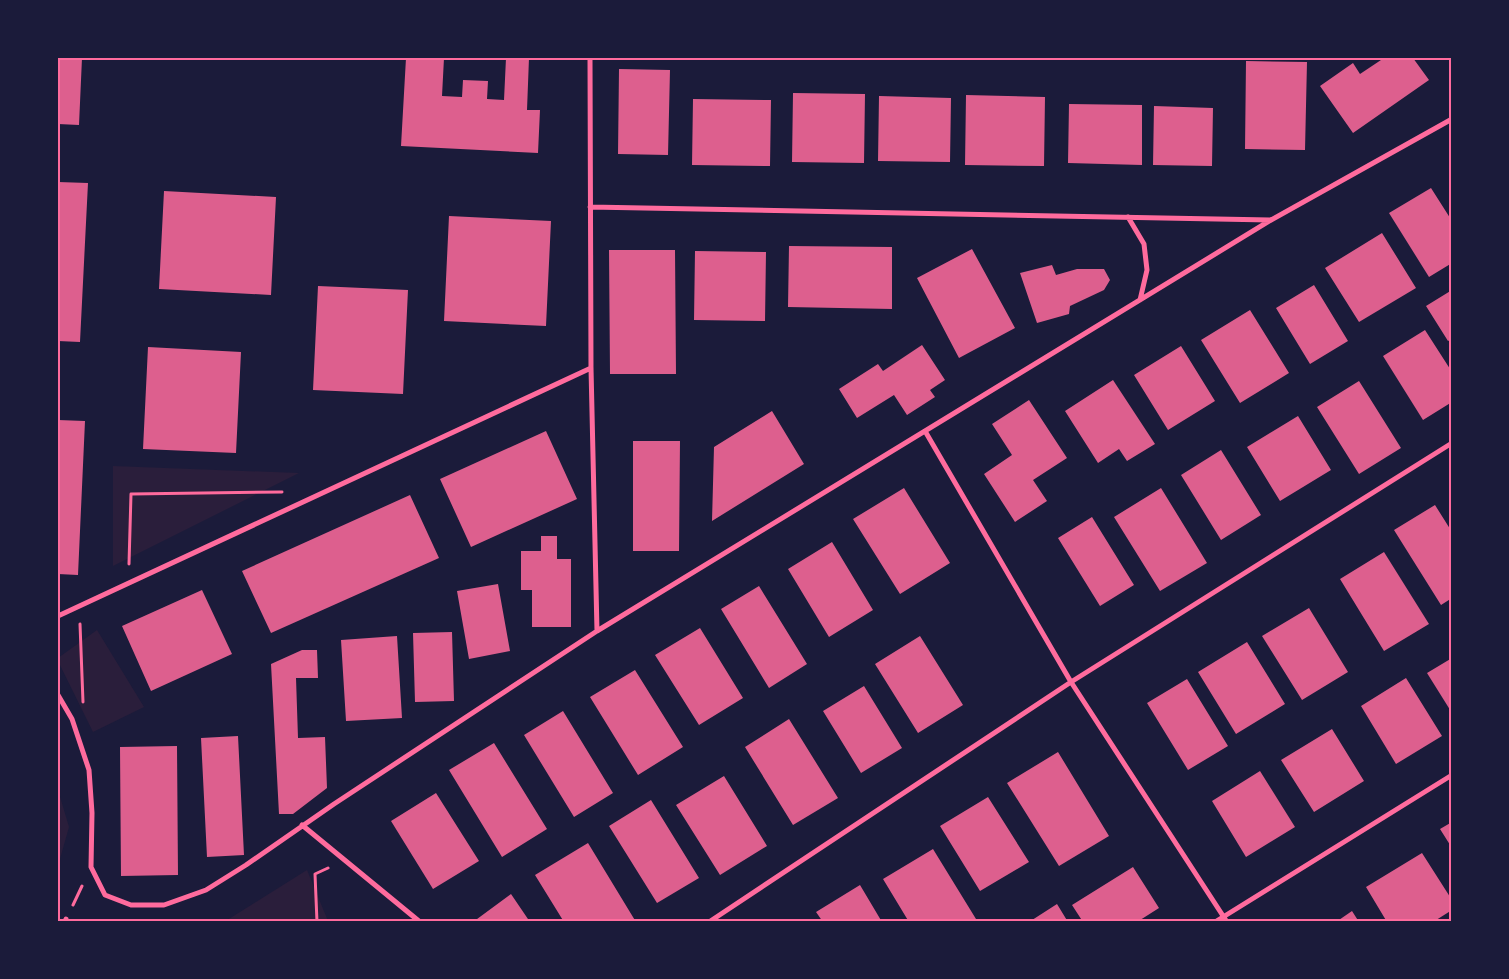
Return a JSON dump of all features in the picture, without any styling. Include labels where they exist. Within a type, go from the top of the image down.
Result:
[{"type":"street","points":[[590,58],[591,368],[598,631]]},
{"type":"street","points":[[58,696],[72,719],[89,770],[92,813],[91,868],[105,895],[131,904],[164,905],[206,890],[598,631],[1271,220],[1452,118]]},
{"type":"street","points":[[590,207],[1271,220]]},
{"type":"street","points":[[1128,217],[1144,244],[1147,270],[1140,300]]},
{"type":"street","points":[[58,616],[591,368]]},
{"type":"street","points":[[925,432],[1071,682],[1225,919]]},
{"type":"street","points":[[709,922],[1071,682],[1452,443]]},
{"type":"street","points":[[1215,922],[1225,919],[1452,775]]},
{"type":"street","points":[[302,825],[420,922]]},
{"type":"path","points":[[129,582],[131,494],[286,492]]},
{"type":"path","points":[[80,606],[83,710]]},
{"type":"path","points":[[317,922],[315,874],[345,860]]},
{"type":"path","points":[[65,920],[91,868]]},
{"type":"shaded area","points":[[113,466],[299,473],[113,566]]},
{"type":"shaded area","points":[[97,630],[144,707],[93,732],[58,658]]},
{"type":"shaded area","points":[[58,790],[69,827],[58,866]]},
{"type":"shaded area","points":[[307,870],[328,921],[224,922]]},
{"type":"building","points":[[58,58],[82,58],[79,125],[58,124]]},
{"type":"building","points":[[406,58],[444,58],[442,96],[462,97],[463,80],[488,81],[487,99],[504,100],[506,58],[529,58],[527,110],[540,110],[538,153],[401,146]]},
{"type":"building","points":[[1384,58],[1413,58],[1429,80],[1353,133],[1320,86],[1353,63],[1360,74]]},
{"type":"building","points":[[1246,61],[1307,62],[1305,150],[1245,149]]},
{"type":"building","points":[[619,69],[670,70],[668,155],[618,154]]},
{"type":"building","points":[[793,93],[865,94],[864,163],[792,162]]},
{"type":"building","points":[[966,95],[1045,97],[1044,166],[965,165]]},
{"type":"building","points":[[879,96],[951,98],[950,162],[878,161]]},
{"type":"building","points":[[693,99],[771,100],[770,166],[692,165]]},
{"type":"building","points":[[1069,104],[1142,105],[1142,165],[1068,163]]},
{"type":"building","points":[[1154,106],[1213,108],[1212,166],[1153,165]]},
{"type":"building","points":[[58,182],[88,183],[80,342],[58,341]]},
{"type":"building","points":[[1431,188],[1452,221],[1452,263],[1429,277],[1389,213]]},
{"type":"building","points":[[164,191],[276,197],[271,295],[159,289]]},
{"type":"building","points":[[449,216],[551,221],[546,326],[444,321]]},
{"type":"building","points":[[1382,233],[1416,288],[1359,322],[1325,268]]},
{"type":"building","points":[[789,246],[892,247],[892,309],[788,307]]},
{"type":"building","points":[[972,249],[1015,328],[959,358],[917,278]]},
{"type":"building","points":[[609,250],[675,250],[676,374],[610,374]]},
{"type":"building","points":[[695,251],[766,252],[765,321],[694,320]]},
{"type":"building","points":[[1052,265],[1056,275],[1077,269],[1104,269],[1110,280],[1104,290],[1070,306],[1069,314],[1037,323],[1020,273]]},
{"type":"building","points":[[1314,285],[1348,341],[1310,364],[1276,308]]},
{"type":"building","points":[[318,286],[408,290],[403,394],[313,390]]},
{"type":"building","points":[[1452,290],[1452,339],[1448,341],[1426,306]]},
{"type":"building","points":[[1250,310],[1289,373],[1240,403],[1201,340]]},
{"type":"building","points":[[1425,330],[1452,372],[1452,402],[1423,420],[1383,356]]},
{"type":"building","points":[[922,345],[945,380],[930,390],[935,397],[907,415],[894,395],[857,418],[839,389],[878,364],[883,371]]},
{"type":"building","points":[[1181,346],[1215,401],[1168,430],[1134,375]]},
{"type":"building","points":[[148,347],[241,352],[236,453],[143,449]]},
{"type":"building","points":[[1113,380],[1155,444],[1127,461],[1119,449],[1098,463],[1065,411]]},
{"type":"building","points":[[1359,381],[1401,448],[1359,474],[1317,407]]},
{"type":"building","points":[[1029,400],[1067,458],[1033,480],[1047,501],[1015,522],[984,474],[1012,455],[992,424]]},
{"type":"building","points":[[772,411],[804,464],[712,521],[714,447]]},
{"type":"building","points":[[1298,416],[1331,470],[1280,501],[1247,447]]},
{"type":"building","points":[[58,420],[85,421],[78,575],[58,574]]},
{"type":"building","points":[[546,431],[577,499],[471,547],[440,479]]},
{"type":"building","points":[[633,441],[680,441],[679,551],[633,551]]},
{"type":"building","points":[[1221,450],[1261,515],[1221,540],[1181,475]]},
{"type":"building","points":[[904,488],[950,563],[900,594],[853,519]]},
{"type":"building","points":[[1161,488],[1207,563],[1160,591],[1114,517]]},
{"type":"building","points":[[410,495],[439,558],[271,633],[242,571]]},
{"type":"building","points":[[1435,505],[1452,532],[1452,598],[1441,605],[1394,530]]},
{"type":"building","points":[[1092,517],[1134,585],[1100,606],[1058,538]]},
{"type":"building","points":[[541,536],[557,536],[557,559],[571,559],[571,627],[532,627],[532,590],[521,590],[521,551],[541,551]]},
{"type":"building","points":[[832,542],[873,610],[829,637],[788,569]]},
{"type":"building","points":[[1384,552],[1429,624],[1384,651],[1340,579]]},
{"type":"building","points":[[498,584],[510,651],[469,659],[457,591]]},
{"type":"building","points":[[759,586],[807,664],[769,688],[721,609]]},
{"type":"building","points":[[202,590],[232,654],[151,691],[122,626]]},
{"type":"building","points":[[1309,608],[1348,672],[1302,700],[1262,636]]},
{"type":"building","points":[[700,628],[743,698],[699,725],[655,655]]},
{"type":"building","points":[[452,632],[454,701],[415,702],[413,633]]},
{"type":"building","points":[[397,636],[402,718],[346,721],[341,640]]},
{"type":"building","points":[[920,636],[963,705],[918,733],[875,664]]},
{"type":"building","points":[[1247,642],[1285,704],[1236,734],[1198,672]]},
{"type":"building","points":[[302,650],[317,650],[318,678],[296,678],[298,738],[325,737],[327,788],[293,814],[279,814],[271,664]]},
{"type":"building","points":[[1452,658],[1452,713],[1427,673]]},
{"type":"building","points":[[635,670],[683,747],[638,775],[590,697]]},
{"type":"building","points":[[1406,678],[1442,736],[1396,764],[1361,706]]},
{"type":"building","points":[[1187,679],[1228,746],[1188,770],[1147,703]]},
{"type":"building","points":[[864,686],[902,748],[861,773],[823,711]]},
{"type":"building","points":[[563,711],[613,793],[574,817],[524,735]]},
{"type":"building","points":[[789,719],[838,798],[793,825],[745,747]]},
{"type":"building","points":[[1332,729],[1364,781],[1314,812],[1281,760]]},
{"type":"building","points":[[238,736],[244,855],[207,857],[201,738]]},
{"type":"building","points":[[494,743],[547,829],[502,857],[449,770]]},
{"type":"building","points":[[177,746],[178,875],[121,876],[120,747]]},
{"type":"building","points":[[1058,752],[1109,836],[1059,866],[1007,783]]},
{"type":"building","points":[[1260,771],[1295,827],[1246,857],[1212,801]]},
{"type":"building","points":[[724,776],[767,846],[720,875],[676,805]]},
{"type":"building","points":[[436,793],[479,861],[433,889],[391,821]]},
{"type":"building","points":[[988,797],[1029,862],[980,891],[940,826]]},
{"type":"building","points":[[651,800],[699,878],[657,903],[609,826]]},
{"type":"building","points":[[1452,822],[1452,848],[1440,829]]},
{"type":"building","points":[[588,843],[636,922],[564,922],[535,875]]},
{"type":"building","points":[[933,849],[976,919],[971,922],[909,922],[883,879]]},
{"type":"building","points":[[1422,853],[1452,900],[1452,910],[1433,922],[1387,922],[1366,887]]},
{"type":"building","points":[[1133,867],[1159,908],[1137,922],[1083,922],[1072,905]]},
{"type":"building","points":[[860,885],[882,922],[823,922],[816,912]]},
{"type":"building","points":[[511,894],[530,922],[473,922]]},
{"type":"building","points":[[1057,904],[1068,922],[1029,922]]},
{"type":"building","points":[[1352,911],[1359,922],[1336,922]]}]
